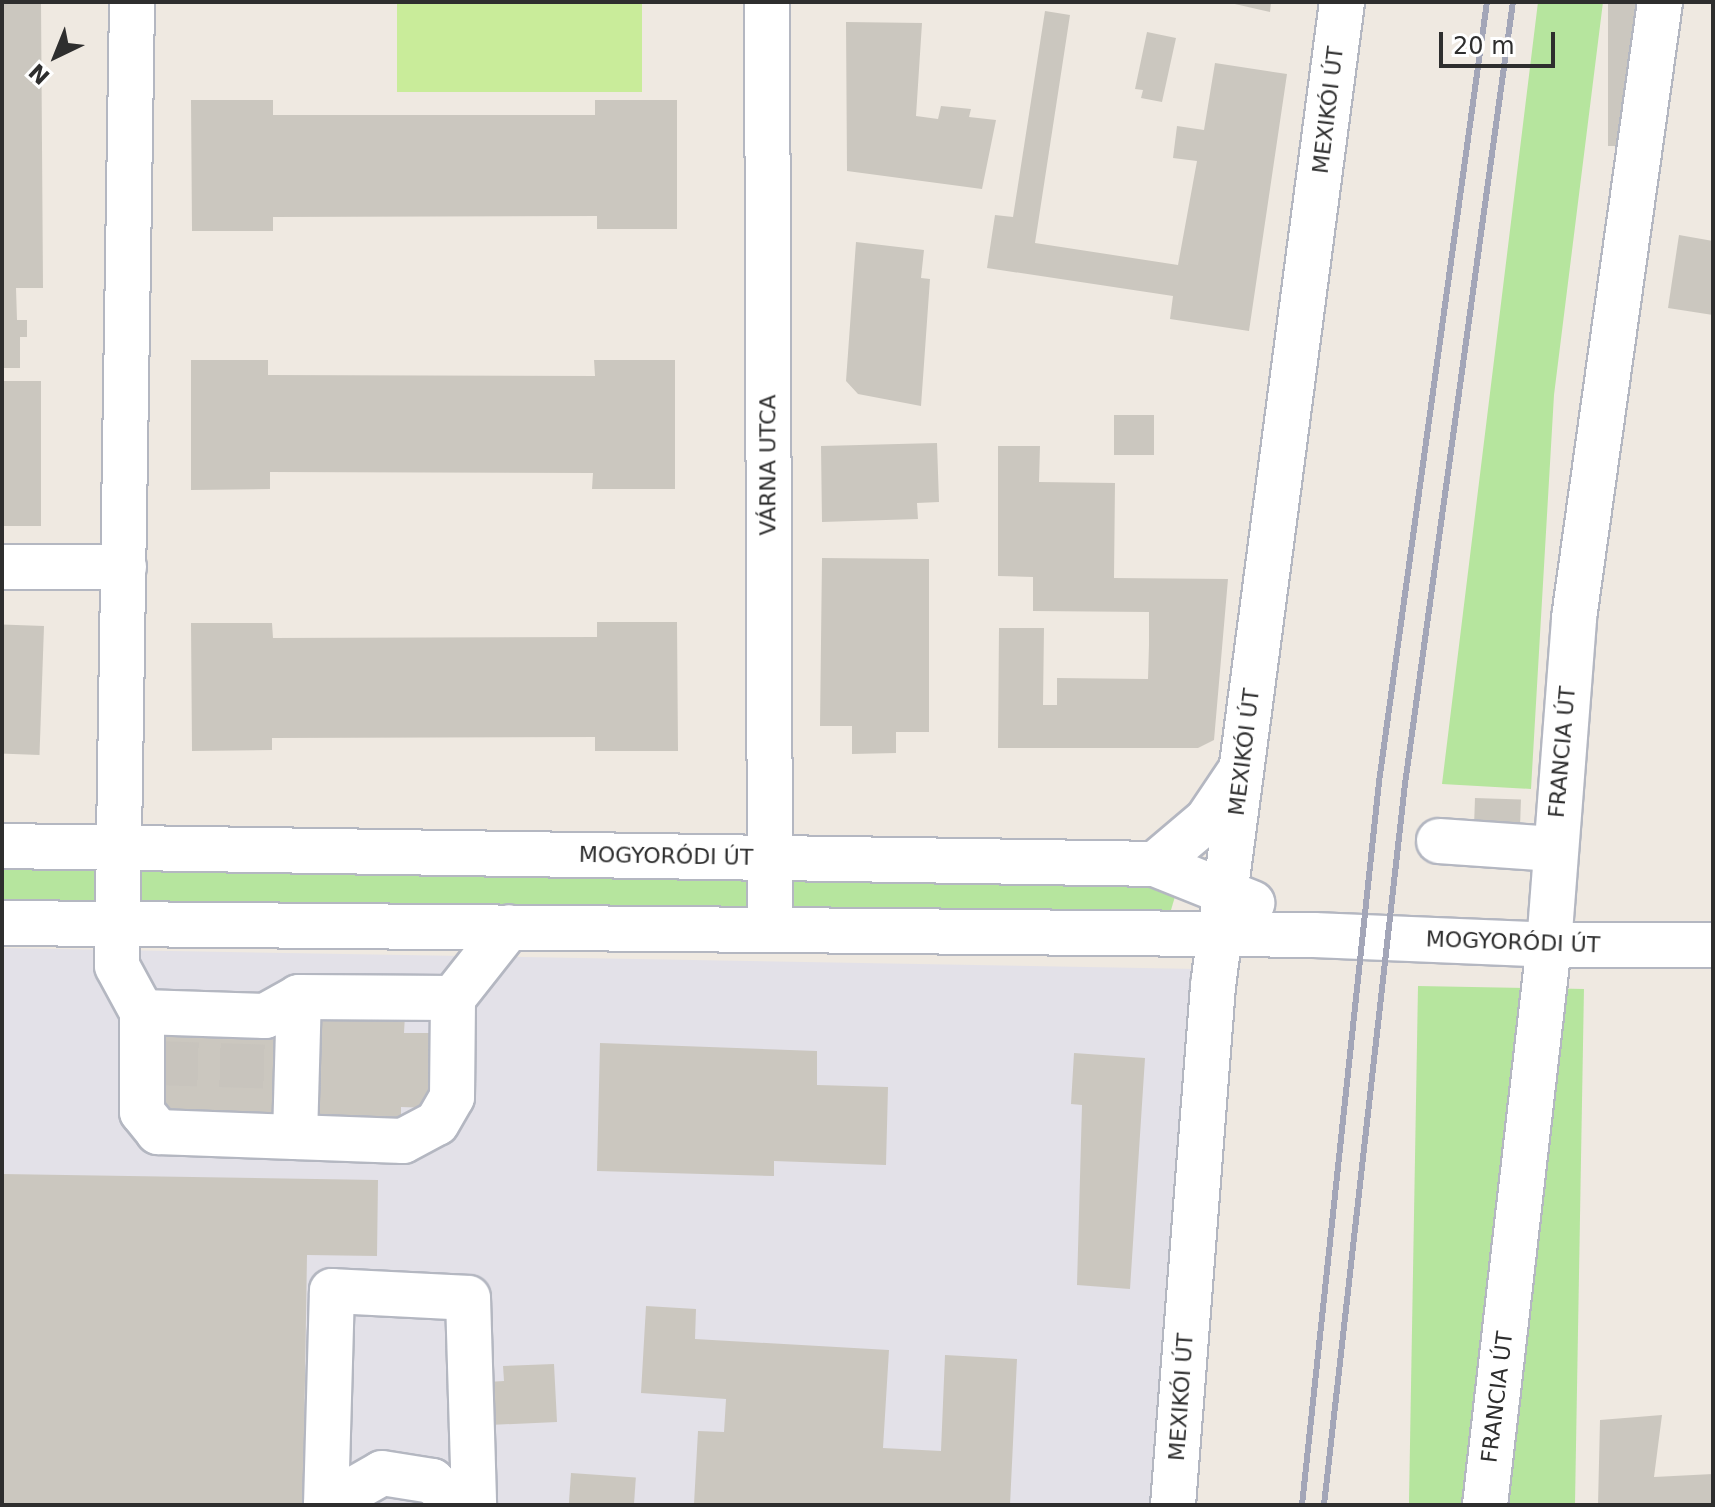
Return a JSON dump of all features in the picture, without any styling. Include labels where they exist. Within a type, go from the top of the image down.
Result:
[{"type":"street","points":[[132,2],[120,848],[116,924],[117,966],[142,1012],[148,1062],[142,1112],[158,1132],[403,1141],[437,1123],[452,1097],[453,998],[509,927]]},
{"type":"street","name":"VÁRNA UTCA","points":[[767,2],[770,929]]},
{"type":"street","name":"MEXIKÓI ÚT","points":[[1173,1505],[1221,935],[1342,2]]},
{"type":"street","name":"FRANCIA ÚT","points":[[1485,1505],[1549,945],[1574,618],[1660,2]]},
{"type":"street","points":[[2,567],[124,567]]},
{"type":"street","points":[[1155,864],[1207,820],[1241,769]]},
{"type":"street","points":[[1234,827],[1243,859],[1267,895],[1314,935]]},
{"type":"street","points":[[1439,841],[1554,849]]},
{"type":"street","name":"MOGYORÓDI ÚT","points":[[2,846],[1155,864],[1229,891],[1314,935]]},
{"type":"street","name":"MOGYORÓDI ÚT","points":[[2,923],[1314,935],[1549,945],[1713,945]]},
{"type":"street","points":[[142,1012],[265,1016],[299,997],[453,998]]},
{"type":"street","points":[[295,1137],[288,1067],[299,997]]},
{"type":"street","points":[[326,1505],[332,1291],[468,1298],[474,1505]]},
{"type":"street","points":[[326,1505],[382,1473],[432,1481],[459,1505]]},
{"type":"shaded area","points":[[2,948],[1199,969],[1189,1505],[2,1505]]},
{"type":"green space","points":[[397,2],[642,2],[642,92],[397,92]]},
{"type":"green space","points":[[1538,2],[1603,2],[1554,395],[1531,789],[1442,784]]},
{"type":"green space","points":[[2,846],[1155,864],[1176,893],[1164,934],[2,923]]},
{"type":"green space","points":[[1418,986],[1584,989],[1575,1505],[1409,1505]]},
{"type":"building","points":[[2,2],[41,2],[43,288],[16,288],[17,320],[27,320],[27,337],[20,337],[20,368],[2,368]]},
{"type":"building","points":[[1226,2],[1271,2],[1270,12]]},
{"type":"building","points":[[1608,2],[1641,2],[1641,146],[1608,146]]},
{"type":"building","points":[[1045,11],[1070,15],[1035,243],[1178,265],[1197,161],[1173,158],[1177,126],[1204,130],[1215,63],[1287,74],[1249,331],[1170,319],[1173,296],[987,268],[995,215],[1013,217]]},
{"type":"building","points":[[846,22],[922,23],[916,116],[938,119],[941,106],[971,109],[969,117],[996,120],[982,189],[847,171]]},
{"type":"building","points":[[1147,32],[1176,38],[1162,102],[1141,98],[1143,90],[1135,89]]},
{"type":"building","points":[[191,100],[273,100],[273,115],[595,115],[595,100],[677,100],[677,229],[597,229],[597,216],[273,217],[273,231],[192,231]]},
{"type":"building","points":[[1679,235],[1713,241],[1713,315],[1668,308]]},
{"type":"building","points":[[856,242],[924,250],[921,278],[930,279],[921,406],[858,394],[846,381]]},
{"type":"building","points":[[191,360],[268,360],[268,375],[595,376],[594,360],[675,360],[675,489],[592,489],[593,473],[270,472],[270,489],[191,490]]},
{"type":"building","points":[[2,381],[41,381],[41,526],[2,526]]},
{"type":"building","points":[[1114,415],[1154,415],[1154,455],[1114,455]]},
{"type":"building","points":[[937,443],[939,502],[917,503],[918,519],[822,522],[821,446]]},
{"type":"building","points":[[998,446],[1040,446],[1039,482],[1115,483],[1114,578],[1228,579],[1214,740],[1198,748],[998,748],[999,628],[1044,628],[1043,705],[1057,705],[1057,678],[1148,679],[1149,612],[1033,611],[1033,577],[998,576]]},
{"type":"building","points":[[822,558],[929,559],[929,732],[896,732],[896,753],[852,754],[852,726],[820,726]]},
{"type":"building","points":[[597,622],[677,622],[678,751],[595,751],[595,737],[272,738],[272,750],[192,751],[191,623],[272,623],[273,638],[597,637]]},
{"type":"building","points":[[2,625],[44,626],[39,755],[2,754]]},
{"type":"building","points":[[1475,798],[1521,800],[1520,832],[1474,830]]},
{"type":"building","points":[[323,1013],[405,1015],[404,1033],[431,1033],[429,1108],[401,1107],[401,1125],[318,1122],[319,1078],[304,1078],[312,1019],[322,1020]]},
{"type":"building","points":[[156,1015],[281,1019],[278,1116],[153,1112]]},
{"type":"building","points":[[600,1043],[817,1051],[817,1085],[888,1087],[886,1165],[774,1161],[774,1176],[597,1171]]},
{"type":"building","points":[[1074,1053],[1145,1058],[1130,1289],[1077,1285],[1082,1105],[1071,1104]]},
{"type":"building","points":[[2,1174],[378,1180],[377,1256],[307,1255],[303,1505],[2,1505]]},
{"type":"building","points":[[646,1306],[696,1309],[695,1339],[889,1350],[883,1448],[941,1451],[945,1355],[1017,1359],[1010,1505],[694,1504],[698,1431],[724,1432],[726,1399],[641,1393]]},
{"type":"building","points":[[554,1364],[557,1422],[489,1425],[487,1382],[504,1381],[503,1366]]},
{"type":"building","points":[[1662,1415],[1654,1477],[1713,1474],[1713,1505],[1598,1505],[1600,1420]]},
{"type":"building","points":[[571,1473],[636,1478],[634,1505],[569,1505]]},
{"type":"tunnel","points":[[154,1063],[279,1067]]},
{"type":"railway","points":[[1302,1505],[1379,782],[1487,2]]},
{"type":"railway","points":[[1324,1505],[1405,784],[1513,2]]}]
